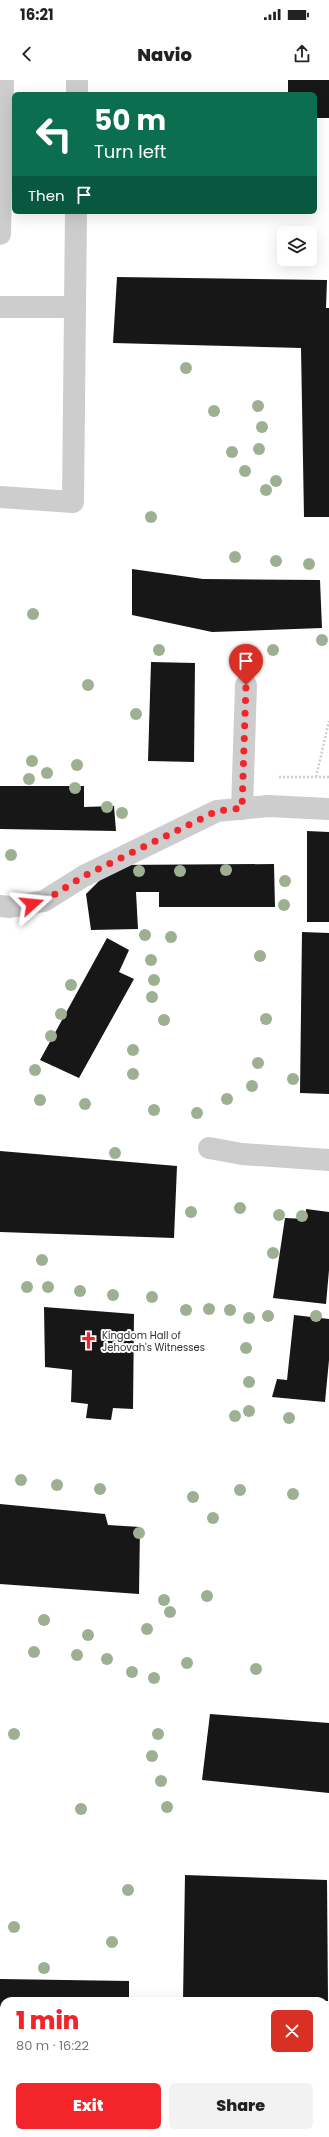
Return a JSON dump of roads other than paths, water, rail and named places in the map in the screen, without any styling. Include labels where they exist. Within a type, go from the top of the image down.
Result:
[{"type":"lane","points":[[0,234],[3,80]]},
{"type":"lane","points":[[77,80],[77,92]]},
{"type":"lane","points":[[0,496],[74,502],[74,307],[76,214]]},
{"type":"lane","points":[[0,308],[74,307]]},
{"type":"lane","points":[[242,808],[246,685]]},
{"type":"lane","points":[[0,906],[10,907],[44,901],[84,876],[147,843],[217,811],[268,806],[329,809]]},
{"type":"lane","points":[[209,1148],[242,1154],[329,1160]]},
{"type":"place","name":"Kingdom Hall of Jehovah's Witnesses","points":[[89,1341]]}]
